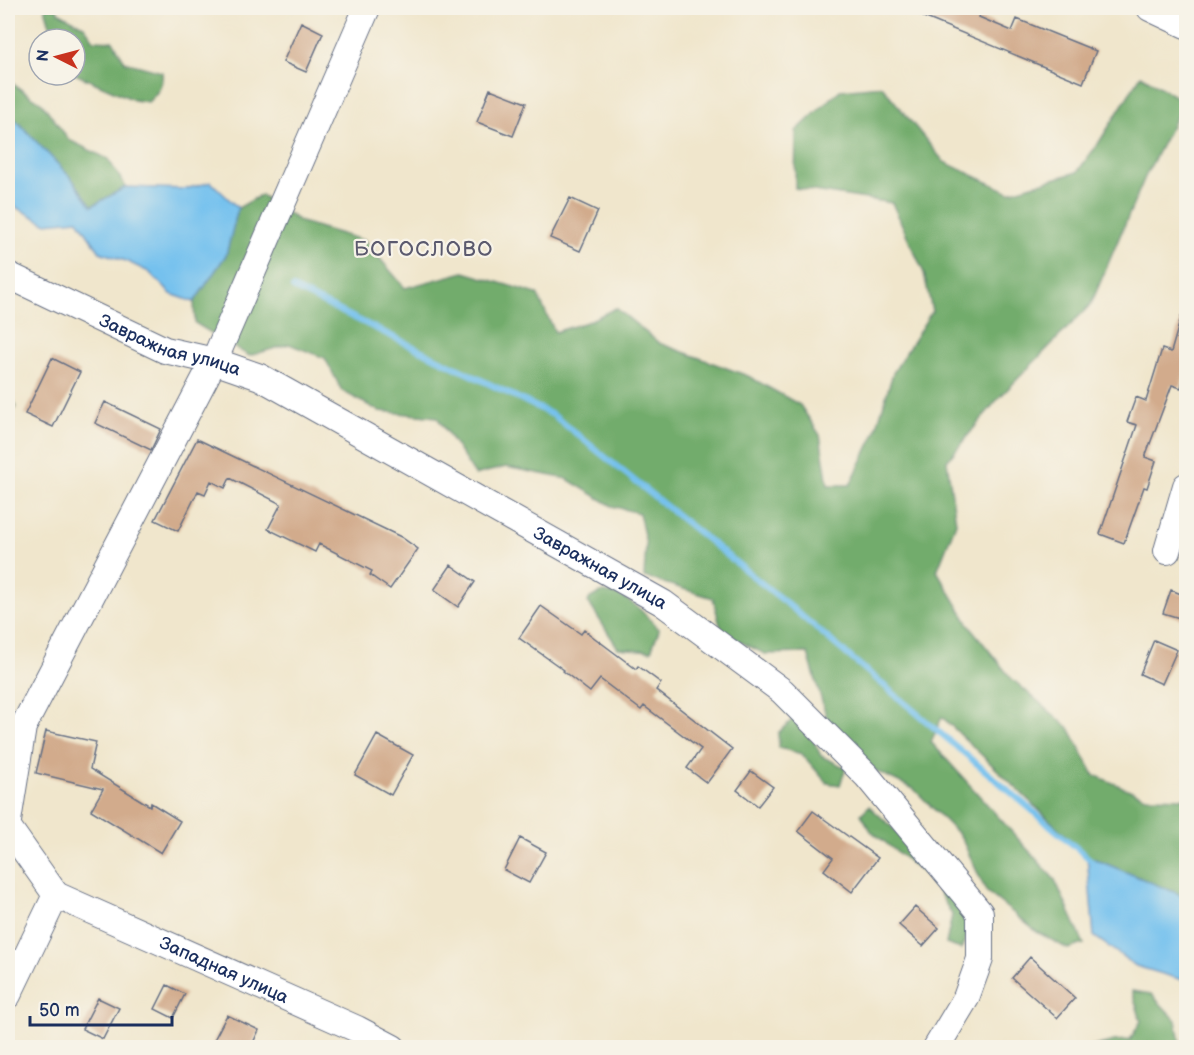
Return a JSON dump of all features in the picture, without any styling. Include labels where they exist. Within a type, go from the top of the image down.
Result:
[{"type":"street","points":[[8,821],[23,727],[214,361],[366,8]]},
{"type":"street","points":[[1150,8],[1186,25]]},
{"type":"street","name":"Завражная улица","points":[[8,275],[165,350],[214,361],[260,377],[663,603],[782,691],[867,776],[981,913],[980,959],[966,998],[936,1047]]},
{"type":"street","points":[[1167,551],[1186,486]]},
{"type":"street","points":[[8,827],[56,895],[8,995]]},
{"type":"street","name":"Западная улица","points":[[56,895],[393,1047]]},
{"type":"green space","points":[[45,8],[57,8],[58,12],[85,27],[51,27]]},
{"type":"green space","points":[[87,30],[94,40],[113,41],[125,62],[162,72],[161,85],[148,102],[134,100],[87,79]]},
{"type":"green space","points":[[1141,75],[1184,102],[1145,177],[1091,304],[997,400],[947,461],[956,523],[937,571],[971,628],[1011,678],[1069,728],[1094,775],[1146,797],[1186,798],[1186,903],[1179,894],[1087,856],[942,717],[931,742],[1055,880],[1084,944],[1068,949],[1037,932],[986,891],[961,837],[914,789],[876,771],[829,726],[808,653],[765,654],[722,633],[713,598],[644,577],[646,544],[639,513],[612,506],[567,479],[506,467],[475,475],[437,417],[379,411],[342,391],[325,358],[289,344],[249,356],[195,323],[194,302],[226,255],[238,208],[261,195],[301,222],[365,241],[405,288],[464,272],[537,294],[555,332],[587,322],[616,308],[659,343],[748,376],[800,405],[820,435],[828,485],[850,485],[875,433],[893,373],[932,311],[924,273],[892,203],[795,188],[796,131],[840,90],[882,86],[944,162],[1009,192],[1077,172],[1098,144]]},
{"type":"green space","points":[[8,81],[42,103],[69,140],[108,159],[126,187],[92,206],[72,179],[8,115]]},
{"type":"green space","points":[[8,387],[16,407],[8,423]]},
{"type":"green space","points":[[603,592],[628,600],[659,630],[651,651],[618,648],[588,602],[590,598]]},
{"type":"green space","points":[[794,718],[810,733],[821,756],[846,768],[840,785],[827,783],[802,754],[779,748],[778,733]]},
{"type":"green space","points":[[869,806],[932,864],[967,914],[968,933],[961,949],[946,944],[952,915],[932,880],[871,831],[861,814]]},
{"type":"green space","points":[[1132,991],[1151,994],[1176,1020],[1182,1047],[1091,1047],[1114,1041],[1130,1040],[1141,1021]]},
{"type":"water","points":[[8,115],[12,116],[72,179],[92,206],[126,187],[185,189],[211,182],[238,208],[226,255],[194,302],[171,294],[149,272],[100,252],[78,220],[45,223],[8,203]]},
{"type":"water","points":[[1087,856],[1179,894],[1186,903],[1186,981],[1136,966],[1094,936]]},
{"type":"building","points":[[902,8],[983,8],[979,17],[1012,31],[1017,19],[1096,51],[1083,83]]},
{"type":"building","points":[[301,22],[323,33],[306,72],[283,62]]},
{"type":"building","points":[[490,89],[526,103],[513,136],[477,122]]},
{"type":"building","points":[[570,198],[598,211],[580,251],[550,238]]},
{"type":"building","points":[[1182,314],[1186,315],[1186,369],[1181,388],[1172,385],[1145,457],[1156,461],[1124,543],[1100,534],[1137,425],[1127,422],[1136,397],[1146,401],[1162,349],[1171,352]]},
{"type":"building","points":[[52,358],[80,372],[53,427],[25,414]]},
{"type":"building","points":[[105,402],[161,429],[151,450],[95,423]]},
{"type":"building","points":[[197,439],[401,537],[418,549],[390,589],[370,575],[372,571],[319,544],[315,552],[268,529],[281,504],[230,478],[225,488],[211,481],[205,494],[198,491],[178,531],[155,520]]},
{"type":"building","points":[[451,565],[475,582],[458,607],[434,590]]},
{"type":"building","points":[[1171,590],[1186,596],[1186,620],[1163,613]]},
{"type":"building","points":[[541,606],[581,634],[584,630],[636,669],[638,666],[661,683],[656,690],[732,749],[707,783],[687,768],[701,749],[644,706],[641,710],[600,679],[590,692],[519,638]]},
{"type":"building","points":[[1154,640],[1177,650],[1162,684],[1140,674]]},
{"type":"building","points":[[46,731],[96,742],[90,769],[150,806],[151,803],[180,821],[161,853],[91,810],[103,789],[36,773]]},
{"type":"building","points":[[377,735],[413,755],[391,795],[355,775]]},
{"type":"building","points":[[751,771],[773,787],[758,806],[737,790]]},
{"type":"building","points":[[813,811],[878,858],[852,892],[824,870],[833,858],[798,831]]},
{"type":"building","points":[[520,838],[546,852],[529,883],[504,870]]},
{"type":"building","points":[[915,907],[939,928],[923,946],[899,925]]},
{"type":"building","points":[[1030,957],[1075,998],[1057,1018],[1012,978]]},
{"type":"building","points":[[167,985],[185,994],[173,1018],[155,1009]]},
{"type":"building","points":[[98,998],[119,1008],[103,1039],[82,1029]]},
{"type":"building","points":[[227,1015],[259,1030],[251,1047],[224,1047],[213,1042]]},
{"type":"waterway","points":[[293,288],[553,415],[785,602],[1092,861]]},
{"type":"district","name":"БОГОСЛОВО","points":[[424,249]]}]
